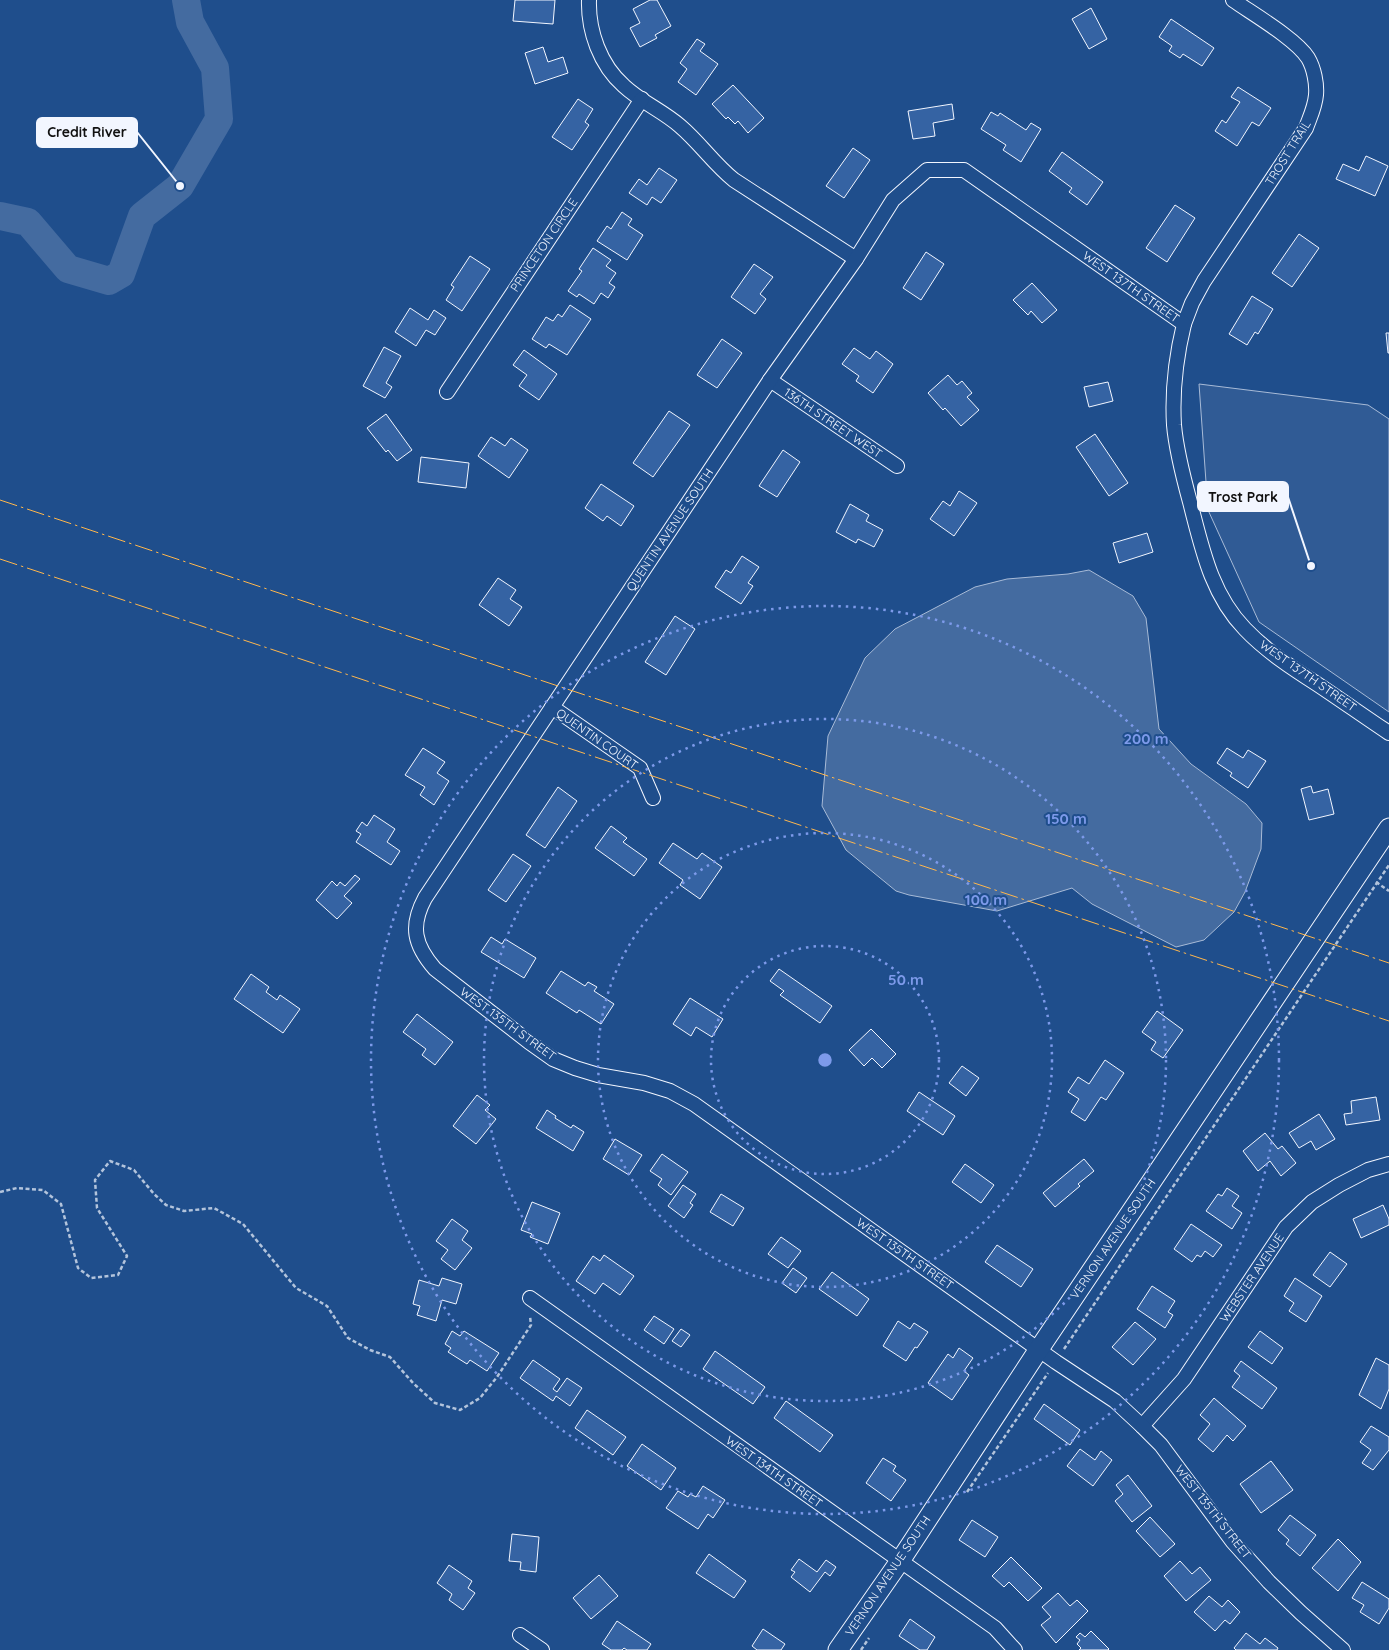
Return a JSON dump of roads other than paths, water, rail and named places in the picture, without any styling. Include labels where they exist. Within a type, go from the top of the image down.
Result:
[{"type":"street","points":[[589,0],[592,32],[600,54],[610,71],[624,86],[679,125],[734,180],[856,260]]},
{"type":"street","name":"TROST TRAIL","points":[[1184,324],[1192,303],[1204,281],[1306,128],[1313,110],[1316,94],[1315,74],[1308,59],[1296,44],[1233,0]]},
{"type":"street","name":"PRINCETON CIRCLE","points":[[447,392],[642,99]]},
{"type":"street","name":"QUENTIN AVENUE SOUTH","points":[[416,935],[416,923],[425,898],[770,380],[856,260],[894,200],[926,170],[964,170]]},
{"type":"street","name":"WEST 137TH STREET","points":[[964,170],[1184,324],[1178,346],[1174,389],[1174,427],[1206,563],[1217,589],[1230,611],[1264,647],[1289,666],[1389,732]]},
{"type":"street","name":"136TH STREET WEST","points":[[770,380],[897,466]]},
{"type":"street","name":"QUENTIN COURT","points":[[552,707],[640,768],[653,798]]},
{"type":"street","name":"VERNON AVENUE SOUTH","points":[[838,1650],[900,1561],[1038,1349],[1389,828]]},
{"type":"street","name":"WEST 135TH STREET","points":[[416,935],[419,947],[434,969],[528,1042],[553,1059],[598,1075],[644,1083],[670,1091],[694,1104],[1056,1362],[1115,1401],[1161,1445],[1233,1542],[1269,1582],[1344,1650]]},
{"type":"street","name":"WEBSTER AVENUE","points":[[1142,1426],[1184,1379],[1286,1227],[1312,1202],[1339,1184],[1368,1170],[1389,1164]]},
{"type":"street","name":"WEST 134TH STREET","points":[[530,1298],[995,1628],[1014,1650]]},
{"type":"street","points":[[520,1634],[542,1650]]},
{"type":"waterway","points":[[0,216],[28,222],[68,269],[109,281],[121,274],[142,216],[180,186],[219,119],[215,68],[190,22],[186,0]]},
{"type":"place","name":"Credit River","points":[[180,186]]},
{"type":"place","name":"Trost Park","points":[[1311,566]]}]
